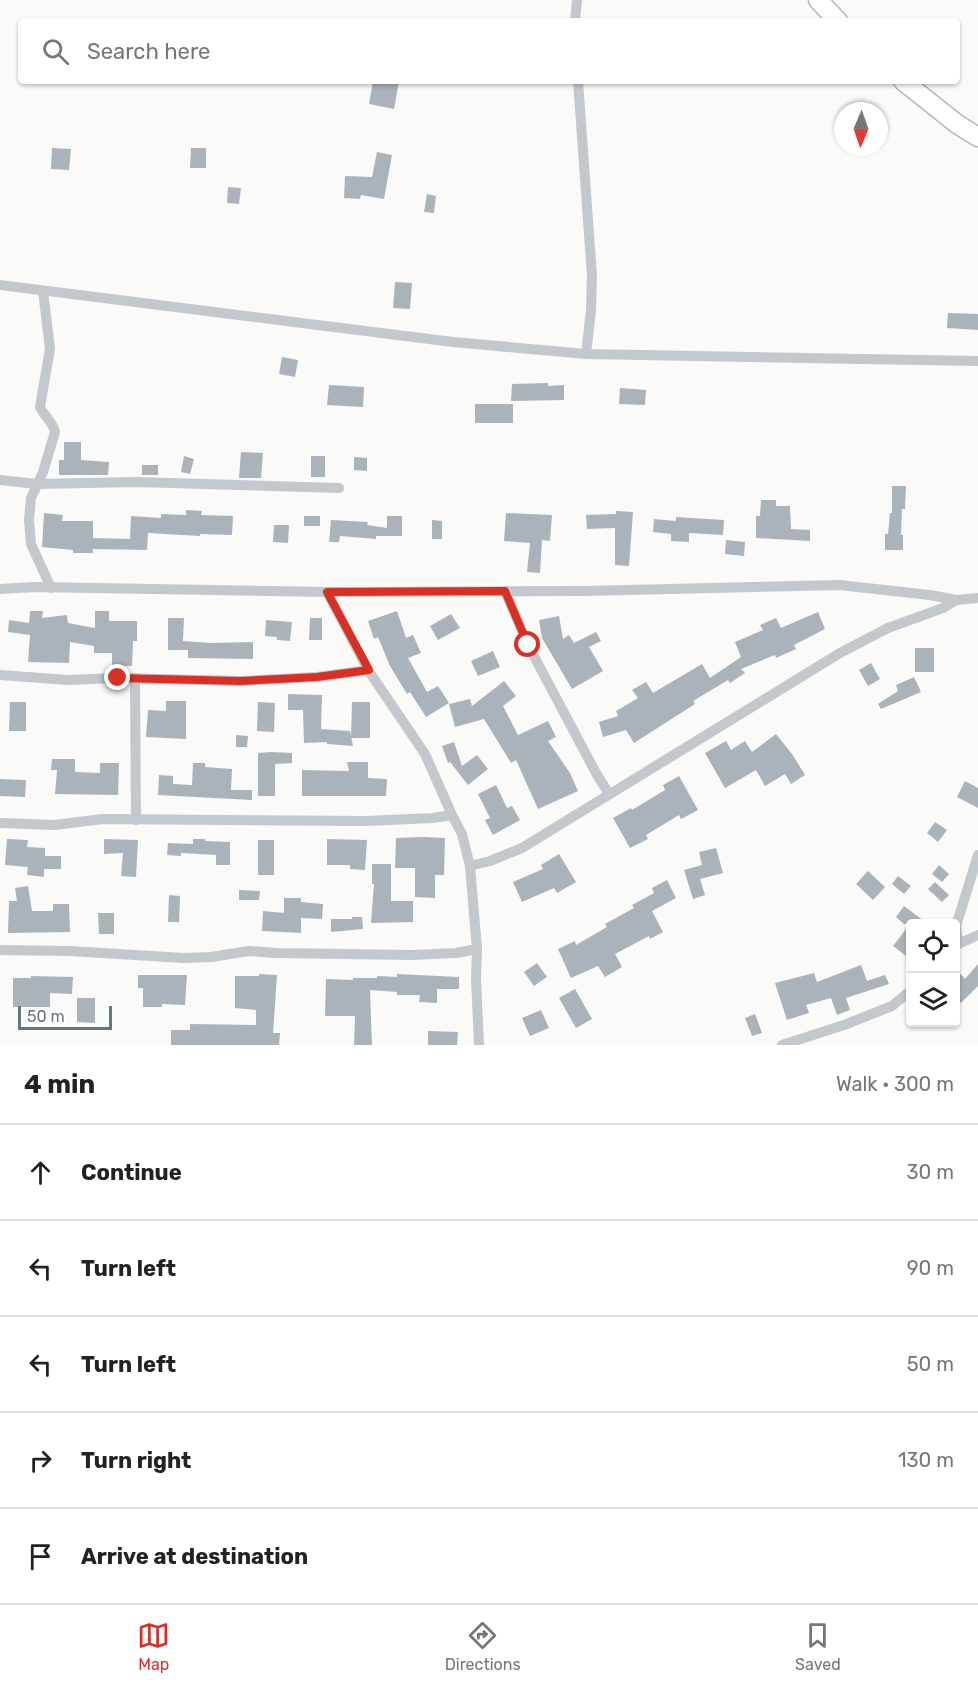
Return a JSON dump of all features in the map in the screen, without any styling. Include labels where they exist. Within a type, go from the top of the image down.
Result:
[{"type":"highway","points":[[818,0],[835,18]]},
{"type":"highway","points":[[907,84],[957,124],[978,137]]},
{"type":"street","points":[[575,18],[577,0]]},
{"type":"street","points":[[578,84],[592,276],[586,354]]},
{"type":"street","points":[[0,285],[453,342],[586,354],[978,361]]},
{"type":"street","points":[[43,291],[50,350],[40,406],[43,414],[54,426],[55,432],[43,472],[31,498],[29,520],[31,544],[51,588]]},
{"type":"street","points":[[0,480],[36,484],[136,482],[339,488]]},
{"type":"street","points":[[0,589],[327,592],[839,585],[956,600],[978,598]]},
{"type":"street","points":[[505,591],[528,645],[609,794]]},
{"type":"street","points":[[327,592],[369,670],[425,754],[462,834],[470,866],[477,949],[479,1045]]},
{"type":"street","points":[[470,866],[496,859],[522,848],[840,653],[888,628],[932,612],[956,600]]},
{"type":"street","points":[[0,675],[68,680],[135,678],[240,681],[317,677],[369,670]]},
{"type":"street","points":[[135,678],[136,820]]},
{"type":"street","points":[[0,823],[55,825],[102,819],[366,821],[452,815]]},
{"type":"street","points":[[958,919],[978,855]]},
{"type":"street","points":[[960,942],[978,935]]},
{"type":"street","points":[[0,950],[69,951],[184,958],[211,957],[249,951],[412,955],[456,953],[477,949]]},
{"type":"street","points":[[782,1045],[844,1025],[892,1006],[906,994]]},
{"type":"building","points":[[372,84],[398,84],[394,109],[369,104]]},
{"type":"building","points":[[52,148],[71,149],[69,170],[51,169]]},
{"type":"building","points":[[191,148],[206,148],[206,168],[190,168]]},
{"type":"building","points":[[377,152],[392,155],[384,199],[361,195],[360,199],[344,198],[345,176],[372,177]]},
{"type":"building","points":[[228,187],[241,188],[239,204],[227,203]]},
{"type":"building","points":[[427,194],[436,196],[434,213],[424,212]]},
{"type":"building","points":[[395,282],[412,283],[410,309],[393,308]]},
{"type":"building","points":[[948,313],[978,314],[978,330],[947,328]]},
{"type":"building","points":[[282,357],[298,360],[295,377],[279,374]]},
{"type":"building","points":[[548,383],[548,386],[564,385],[564,400],[511,401],[512,384]]},
{"type":"building","points":[[329,385],[364,387],[363,407],[327,405]]},
{"type":"building","points":[[620,388],[646,390],[645,405],[619,404]]},
{"type":"building","points":[[475,404],[513,404],[513,423],[475,423]]},
{"type":"building","points":[[64,442],[81,442],[81,460],[109,462],[108,475],[59,475],[59,460],[64,460]]},
{"type":"building","points":[[241,452],[263,453],[261,478],[239,478]]},
{"type":"building","points":[[184,456],[194,459],[190,474],[181,472]]},
{"type":"building","points":[[311,456],[325,456],[325,477],[311,477]]},
{"type":"building","points":[[354,457],[367,458],[367,471],[354,470]]},
{"type":"building","points":[[142,465],[158,465],[158,475],[142,475]]},
{"type":"building","points":[[892,486],[906,486],[905,509],[902,509],[903,550],[885,550],[885,534],[888,534],[890,513],[892,513]]},
{"type":"building","points":[[761,500],[776,500],[776,506],[790,506],[791,529],[810,530],[810,541],[756,538],[756,516],[760,516]]},
{"type":"building","points":[[186,510],[202,511],[201,515],[233,516],[232,535],[148,533],[147,550],[93,549],[93,553],[73,553],[73,550],[42,547],[44,513],[63,515],[62,521],[93,521],[93,538],[130,539],[131,516],[161,518],[161,514],[186,515]]},
{"type":"building","points":[[616,511],[633,512],[629,566],[615,565],[615,528],[587,529],[586,515],[616,514]]},
{"type":"building","points":[[506,513],[552,515],[550,541],[542,540],[540,573],[527,572],[530,543],[504,541]]},
{"type":"building","points":[[304,516],[320,516],[320,526],[304,526]]},
{"type":"building","points":[[387,516],[402,516],[402,536],[376,536],[376,539],[340,536],[339,542],[329,542],[331,520],[368,522],[367,525],[387,528]]},
{"type":"building","points":[[676,517],[724,520],[723,535],[689,533],[689,542],[671,541],[671,534],[653,532],[654,519],[676,521]]},
{"type":"building","points":[[432,520],[442,521],[442,539],[432,539]]},
{"type":"building","points":[[274,525],[289,525],[288,543],[273,542]]},
{"type":"building","points":[[726,540],[745,542],[744,556],[725,554]]},
{"type":"building","points":[[30,611],[43,611],[42,618],[67,615],[68,623],[95,628],[95,611],[109,611],[109,621],[137,621],[137,641],[133,641],[132,666],[112,666],[112,653],[94,653],[94,646],[70,642],[69,663],[28,662],[30,635],[8,632],[9,620],[29,623]]},
{"type":"building","points":[[397,611],[406,638],[413,635],[421,653],[408,658],[427,692],[438,686],[449,703],[426,717],[410,692],[407,694],[390,666],[378,637],[374,639],[368,621]]},
{"type":"building","points":[[818,612],[825,629],[794,645],[796,649],[741,669],[745,673],[730,683],[728,680],[693,701],[695,704],[634,743],[626,730],[603,737],[599,722],[618,716],[616,711],[638,698],[632,690],[646,682],[653,693],[702,664],[710,678],[741,657],[735,642],[763,630],[760,625],[776,618],[781,628]]},
{"type":"building","points":[[451,614],[460,628],[438,640],[430,626]]},
{"type":"building","points":[[559,616],[563,639],[569,635],[574,643],[596,632],[601,641],[589,647],[603,671],[572,689],[542,638],[539,620]]},
{"type":"building","points":[[168,618],[184,618],[183,641],[253,642],[253,659],[188,658],[188,650],[168,650]]},
{"type":"building","points":[[310,618],[322,618],[322,640],[309,640]]},
{"type":"building","points":[[266,620],[292,622],[290,641],[265,636]]},
{"type":"building","points":[[915,648],[934,648],[934,672],[915,672]]},
{"type":"building","points":[[493,651],[500,667],[478,676],[471,661]]},
{"type":"building","points":[[871,663],[880,679],[868,686],[859,670]]},
{"type":"building","points":[[914,677],[921,692],[881,709],[878,704],[898,691],[896,685]]},
{"type":"building","points":[[504,681],[516,696],[503,706],[518,735],[548,721],[556,737],[548,741],[570,773],[578,791],[538,809],[516,760],[511,763],[484,719],[455,727],[449,704],[470,699],[472,706]]},
{"type":"building","points":[[288,694],[322,695],[321,729],[350,731],[353,746],[327,744],[327,742],[304,743],[303,710],[288,710]]},
{"type":"building","points":[[166,701],[186,701],[186,739],[146,737],[148,710],[166,711]]},
{"type":"building","points":[[10,702],[26,702],[26,731],[9,731]]},
{"type":"building","points":[[258,702],[275,703],[274,732],[257,731]]},
{"type":"building","points":[[352,702],[370,702],[370,738],[351,738]]},
{"type":"building","points":[[776,734],[805,775],[791,784],[785,774],[765,786],[756,770],[725,788],[705,753],[726,741],[731,750],[745,741],[752,752]]},
{"type":"building","points":[[236,735],[248,736],[247,747],[236,747]]},
{"type":"building","points":[[454,742],[462,766],[477,755],[488,769],[468,785],[450,762],[448,763],[442,746]]},
{"type":"building","points":[[258,753],[292,753],[292,763],[275,764],[275,796],[258,796]]},
{"type":"building","points":[[52,759],[75,759],[75,772],[100,773],[100,763],[119,763],[118,795],[55,794],[57,770],[51,770]]},
{"type":"building","points":[[347,762],[368,762],[368,778],[387,779],[386,796],[302,796],[302,770],[349,771]]},
{"type":"building","points":[[193,763],[205,763],[205,767],[232,769],[231,790],[252,790],[252,800],[158,795],[159,775],[173,776],[173,784],[192,785]]},
{"type":"building","points":[[679,776],[698,810],[681,819],[679,815],[646,835],[648,839],[630,848],[613,818],[631,808],[632,810],[665,790],[663,785]]},
{"type":"building","points":[[0,779],[26,780],[25,797],[0,796]]},
{"type":"building","points":[[965,781],[978,788],[978,808],[957,797]]},
{"type":"building","points":[[496,785],[507,808],[512,806],[520,820],[493,835],[485,820],[490,818],[478,794]]},
{"type":"building","points":[[935,822],[947,830],[938,842],[927,833]]},
{"type":"building","points":[[396,838],[445,838],[444,875],[435,875],[435,898],[415,897],[415,868],[395,868]]},
{"type":"building","points":[[7,839],[28,840],[27,847],[45,848],[45,856],[61,856],[61,869],[44,869],[44,877],[27,875],[28,867],[5,865]]},
{"type":"building","points":[[104,839],[138,840],[136,877],[121,876],[123,853],[104,854]]},
{"type":"building","points":[[193,839],[230,842],[230,865],[216,865],[216,855],[181,853],[181,856],[167,855],[168,843],[193,844]]},
{"type":"building","points":[[327,839],[367,840],[365,870],[350,869],[350,865],[327,865]]},
{"type":"building","points":[[258,840],[274,840],[274,875],[258,875]]},
{"type":"building","points":[[716,848],[723,873],[700,879],[705,895],[693,899],[684,870],[702,865],[699,852]]},
{"type":"building","points":[[559,854],[576,882],[557,893],[554,888],[522,902],[513,882],[543,869],[541,865]]},
{"type":"building","points":[[372,864],[391,864],[391,901],[413,901],[413,922],[371,923],[374,884],[372,884]]},
{"type":"building","points":[[939,865],[949,874],[942,882],[932,874]]},
{"type":"building","points":[[868,871],[885,887],[873,900],[856,884]]},
{"type":"building","points":[[898,876],[911,886],[904,894],[892,884]]},
{"type":"building","points":[[667,880],[676,898],[652,911],[663,932],[650,939],[649,936],[615,954],[622,967],[605,977],[598,966],[571,978],[558,949],[575,941],[576,945],[607,927],[605,924],[634,908],[632,905],[654,893],[652,888]]},
{"type":"building","points":[[935,882],[949,895],[942,902],[928,889]]},
{"type":"building","points":[[28,886],[32,911],[53,911],[53,904],[69,904],[70,932],[8,933],[9,901],[17,901],[15,888]]},
{"type":"building","points":[[239,890],[260,891],[259,900],[239,900]]},
{"type":"building","points":[[169,895],[180,896],[179,922],[168,922]]},
{"type":"building","points":[[284,898],[301,898],[301,902],[323,904],[322,919],[301,918],[301,933],[262,931],[263,911],[284,913]]},
{"type":"building","points":[[904,906],[921,919],[906,919],[906,924],[904,924],[896,917]]},
{"type":"building","points":[[98,913],[114,913],[114,934],[99,934]]},
{"type":"building","points":[[352,917],[362,917],[363,929],[331,932],[331,919],[352,919]]},
{"type":"building","points":[[906,929],[906,956],[893,946]]},
{"type":"building","points":[[537,963],[547,977],[534,986],[524,972]]},
{"type":"building","points":[[978,964],[978,986],[961,1003],[960,973],[965,979]]},
{"type":"building","points":[[861,965],[867,981],[885,975],[889,984],[846,998],[850,1010],[837,1015],[831,998],[806,1005],[809,1013],[787,1020],[775,983],[814,973],[817,982]]},
{"type":"building","points":[[259,974],[277,975],[273,1033],[280,1033],[279,1045],[171,1045],[171,1030],[190,1030],[190,1024],[256,1025],[256,1010],[235,1008],[235,976],[259,976]]},
{"type":"building","points":[[397,974],[459,977],[459,989],[437,989],[437,1003],[419,1002],[420,995],[397,995],[397,992],[370,990],[372,1045],[354,1045],[355,1016],[325,1016],[326,979],[397,977]]},
{"type":"building","points":[[138,975],[187,975],[185,1005],[162,1004],[162,1007],[143,1007],[143,988],[138,988]]},
{"type":"building","points":[[31,976],[73,977],[72,994],[50,993],[50,1007],[13,1007],[13,978],[31,978]]},
{"type":"building","points":[[575,989],[592,1019],[576,1028],[559,998]]},
{"type":"building","points":[[77,998],[95,998],[95,1023],[77,1022]]},
{"type":"building","points":[[541,1010],[549,1028],[530,1036],[522,1018]]},
{"type":"building","points":[[755,1014],[762,1033],[752,1036],[745,1018]]},
{"type":"building","points":[[428,1031],[458,1032],[457,1045],[428,1045]]},
{"type":"route","points":[[118,678],[240,681],[317,677],[369,670],[327,592],[505,591],[528,645]]}]
